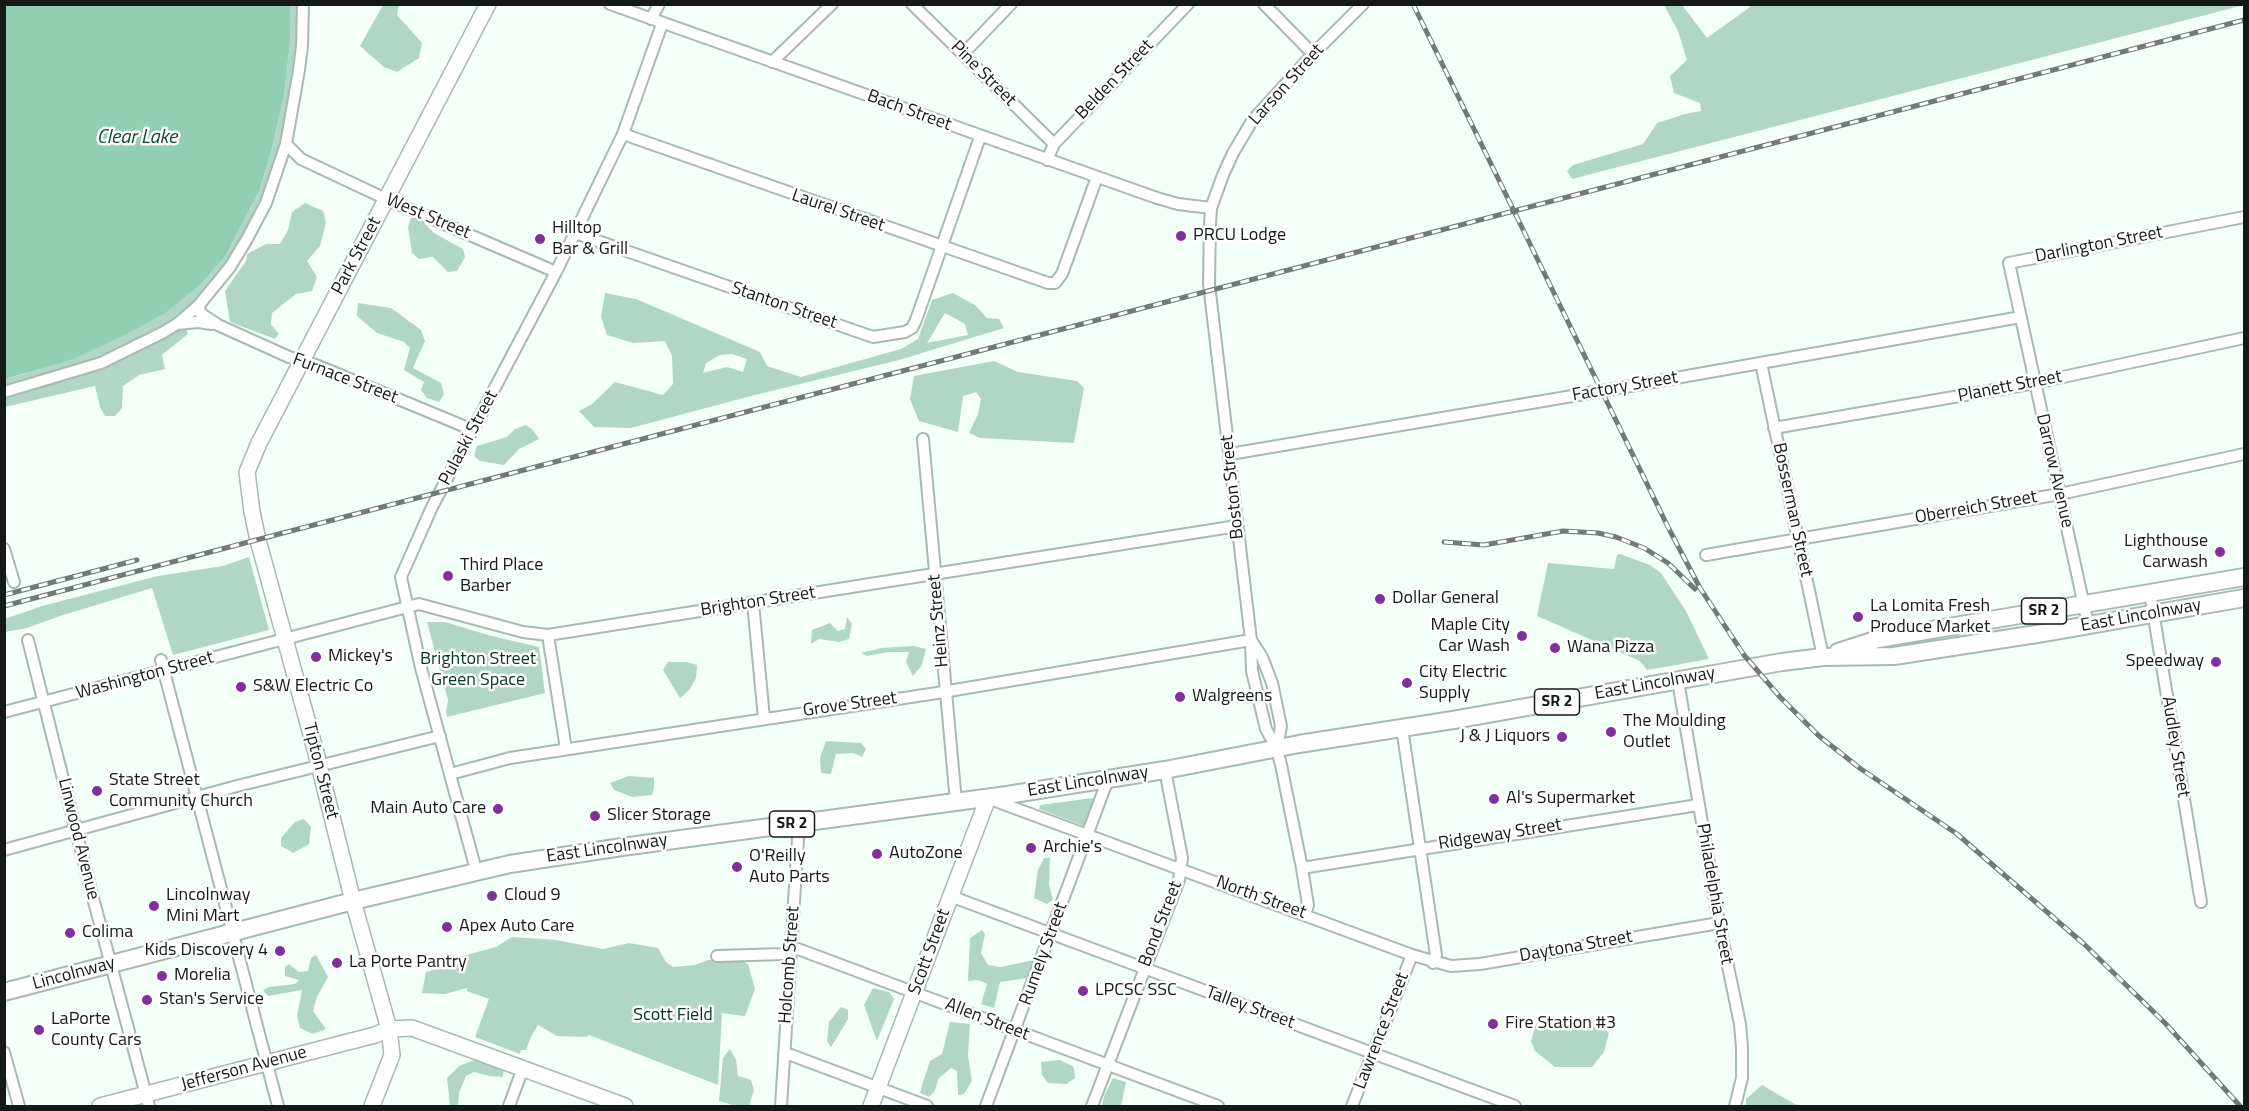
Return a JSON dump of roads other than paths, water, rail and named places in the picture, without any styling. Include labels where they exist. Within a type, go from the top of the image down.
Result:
[{"type":"main road","name":"East Lincolnway","points":[[1823,657],[1878,639],[2244,577]]},
{"type":"main road","name":"East Lincolnway","points":[[353,901],[476,870],[545,858],[988,798],[1165,770],[1823,657],[1894,656],[2244,598]]},
{"type":"main road","name":"Lincolnway","points":[[4,992],[353,901]]},
{"type":"street","points":[[4,392],[101,363],[135,348],[177,324],[199,304],[230,267],[248,239],[266,203],[286,144],[302,46],[303,4]]},
{"type":"street","name":"Park Street","points":[[252,512],[247,472],[250,460],[488,4]]},
{"type":"street","name":"Bach Street","points":[[609,4],[1097,177],[1172,202],[1211,208]]},
{"type":"street","points":[[651,19],[659,4]]},
{"type":"street","points":[[772,62],[832,4]]},
{"type":"street","name":"Pine Street","points":[[912,4],[1054,144]]},
{"type":"street","points":[[963,54],[1011,4]]},
{"type":"street","name":"Belden Street","points":[[1047,160],[1054,144],[1188,4]]},
{"type":"street","points":[[1264,4],[1313,54]]},
{"type":"street","name":"Larson Street","points":[[1211,208],[1233,153],[1252,121],[1313,54],[1363,4]]},
{"type":"street","name":"Pulaski Street","points":[[476,870],[401,577],[432,507],[556,272],[623,134],[662,24]]},
{"type":"street","name":"Laurel Street","points":[[623,134],[1041,282],[1055,283],[1062,274],[1097,177]]},
{"type":"street","points":[[943,248],[980,136]]},
{"type":"street","name":"West Street","points":[[286,144],[301,159],[386,200],[556,272]]},
{"type":"street","points":[[281,161],[301,159]]},
{"type":"street","name":"Boston Street","points":[[1211,208],[1210,252],[1216,300],[1216,334],[1251,640],[1252,671],[1266,729],[1277,749],[1302,868],[1308,905],[1305,915]]},
{"type":"street","name":"Darlington Street","points":[[2021,317],[2009,263],[2244,217]]},
{"type":"street","name":"Stanton Street","points":[[575,233],[873,338],[905,332],[912,328],[943,248]]},
{"type":"street","name":"Furnace Street","points":[[199,304],[200,313],[218,325],[473,430]]},
{"type":"street","name":"Factory Street","points":[[1230,454],[2021,317]]},
{"type":"street","name":"Darrow Avenue","points":[[2021,317],[2088,624]]},
{"type":"street","name":"Furnace Street","points":[[177,324],[198,322],[218,325]]},
{"type":"street","name":"Planett Street","points":[[1774,428],[2035,383],[2244,338]]},
{"type":"street","name":"Bosserman Street","points":[[1761,363],[1823,657]]},
{"type":"street","name":"Heinz Street","points":[[923,439],[956,802]]},
{"type":"street","name":"Oberreich Street","points":[[1706,555],[2060,494],[2244,454]]},
{"type":"street","name":"Tipton Street","points":[[252,512],[353,901],[389,1029],[392,1055]]},
{"type":"street","name":"Brighton Street","points":[[285,639],[419,604],[512,629],[548,635],[1237,526]]},
{"type":"street","points":[[4,549],[14,582]]},
{"type":"street","name":"Audley Street","points":[[2150,593],[2200,902]]},
{"type":"street","points":[[753,603],[764,718]]},
{"type":"street","points":[[548,635],[566,749]]},
{"type":"street","name":"Washington Street","points":[[4,712],[163,665],[285,639]]},
{"type":"street","name":"Linwood Avenue","points":[[28,640],[148,1101]]},
{"type":"street","name":"Boston Street","points":[[1251,640],[1262,657],[1272,683],[1281,726],[1277,749]]},
{"type":"street","name":"Grove Street","points":[[450,774],[510,758],[945,691],[1251,640]]},
{"type":"street","points":[[163,665],[278,1107]]},
{"type":"street","name":"Philadelphia Street","points":[[1678,681],[1719,923],[1740,1024],[1742,1078],[1735,1107]]},
{"type":"street","points":[[1402,728],[1418,848],[1436,955],[1433,963]]},
{"type":"street","points":[[4,850],[440,736]]},
{"type":"street","name":"Bond Street","points":[[1092,1107],[1179,880],[1180,847],[1165,770]]},
{"type":"street","points":[[1088,835],[1108,779]]},
{"type":"street","name":"North Street","points":[[988,798],[1433,963]]},
{"type":"street","name":"Scott Street","points":[[871,1107],[988,798]]},
{"type":"street","name":"Ridgeway Street","points":[[1302,868],[1698,805]]},
{"type":"street","name":"Holcomb Street","points":[[780,1107],[800,823]]},
{"type":"street","name":"Rumely Street","points":[[986,1107],[1088,835]]},
{"type":"street","name":"Talley Street","points":[[950,896],[1515,1107]]},
{"type":"street","name":"Daytona Street","points":[[1433,963],[1451,966],[1480,964],[1719,923]]},
{"type":"street","name":"Allen Street","points":[[717,956],[784,954],[798,948],[1218,1107]]},
{"type":"street","name":"Lawrence Street","points":[[1352,1107],[1412,955]]},
{"type":"street","points":[[372,1107],[392,1055],[412,1028],[625,1107]]},
{"type":"street","name":"Jefferson Avenue","points":[[99,1107],[148,1101],[267,1063],[375,1035],[389,1029],[412,1028]]},
{"type":"street","points":[[4,1052],[19,1107]]},
{"type":"street","points":[[784,1054],[927,1107]]},
{"type":"street","points":[[509,1107],[523,1068]]},
{"type":"water","name":"Clear Lake","points":[[4,5],[290,5],[290,43],[284,96],[272,148],[260,189],[225,257],[203,282],[165,313],[73,359],[5,379]]},
{"type":"railway","points":[[1413,4],[1669,529],[1700,588],[1744,655],[1780,697],[1819,736],[1861,769],[1957,834],[2084,944],[2165,1023],[2240,1106]]},
{"type":"railway","points":[[4,606],[2244,20]]},
{"type":"railway","points":[[1444,542],[1484,545],[1563,531],[1598,533],[1644,548],[1668,563],[1695,589]]},
{"type":"railway","points":[[4,595],[137,560]]},
{"type":"place","name":"PRCU Lodge","points":[[1181,236]]},
{"type":"place","name":"Hilltop Bar & Grill","points":[[540,239]]},
{"type":"place","name":"Lighthouse Carwash","points":[[2220,552]]},
{"type":"place","name":"Third Place Barber","points":[[448,576]]},
{"type":"place","name":"Dollar General","points":[[1380,599]]},
{"type":"place","name":"La Lomita Fresh Produce Market","points":[[1858,617]]},
{"type":"place","name":"Maple City Car Wash","points":[[1522,636]]},
{"type":"place","name":"Wana Pizza","points":[[1555,648]]},
{"type":"place","name":"Mickey's","points":[[316,657]]},
{"type":"place","name":"Speedway","points":[[2216,662]]},
{"type":"place","name":"City Electric Supply","points":[[1407,683]]},
{"type":"place","name":"S&W Electric Co","points":[[241,687]]},
{"type":"place","name":"Walgreens","points":[[1180,697]]},
{"type":"place","name":"The Moulding Outlet","points":[[1611,732]]},
{"type":"place","name":"J & J Liquors","points":[[1562,737]]},
{"type":"place","name":"State Street Community Church","points":[[97,791]]},
{"type":"place","name":"Al's Supermarket","points":[[1494,799]]},
{"type":"place","name":"Main Auto Care","points":[[498,809]]},
{"type":"place","name":"Slicer Storage","points":[[595,816]]},
{"type":"place","name":"Archie's","points":[[1031,848]]},
{"type":"place","name":"AutoZone","points":[[877,854]]},
{"type":"place","name":"O'Reilly Auto Parts","points":[[737,867]]},
{"type":"place","name":"Cloud 9","points":[[492,896]]},
{"type":"place","name":"Lincolnway Mini Mart","points":[[154,906]]},
{"type":"place","name":"Apex Auto Care","points":[[447,927]]},
{"type":"place","name":"Colima","points":[[70,933]]},
{"type":"place","name":"Kids Discovery 4","points":[[280,951]]},
{"type":"place","name":"La Porte Pantry","points":[[337,963]]},
{"type":"place","name":"Morelia","points":[[162,976]]},
{"type":"place","name":"LPCSC SSC","points":[[1083,991]]},
{"type":"place","name":"Stan's Service","points":[[147,1000]]},
{"type":"place","name":"Fire Station #3","points":[[1493,1024]]},
{"type":"place","name":"LaPorte County Cars","points":[[39,1030]]},
{"type":"park label","name":"Brighton Street Green Space","points":[[478,670]]},
{"type":"park label","name":"Scott Field","points":[[673,1016]]}]
